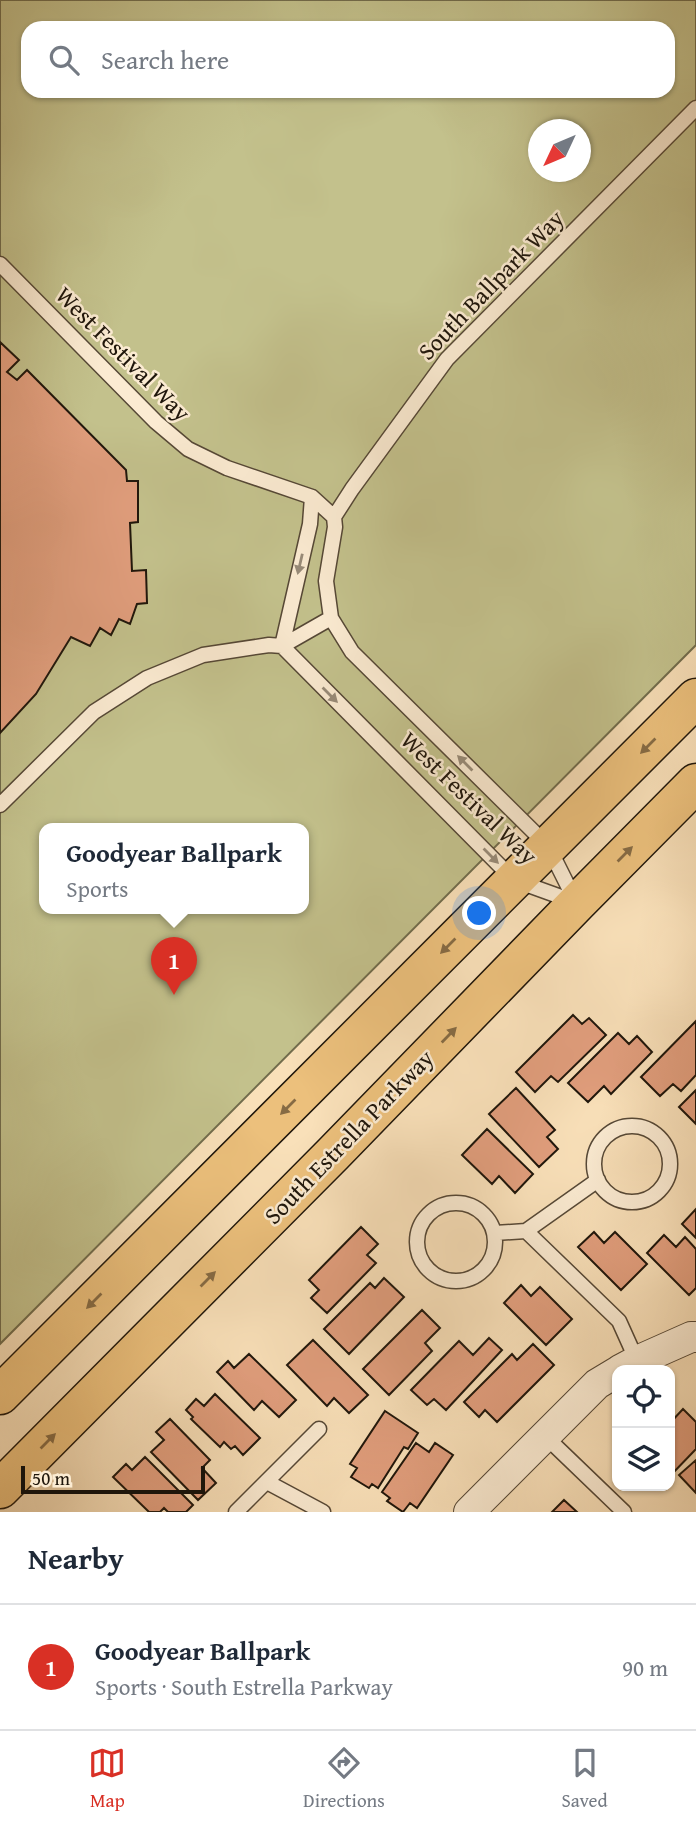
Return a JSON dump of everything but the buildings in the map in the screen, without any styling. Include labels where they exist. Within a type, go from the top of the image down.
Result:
[{"type":"main road","points":[[0,1395],[696,698]]},
{"type":"main road","name":"South Estrella Parkway","points":[[0,1489],[696,783]]},
{"type":"street","points":[[631,1365],[696,1337]]},
{"type":"street","points":[[470,1512],[597,1384],[612,1375]]},
{"type":"lane","name":"South Ballpark Way","points":[[331,618],[326,581],[335,527],[334,517],[352,489],[447,359],[696,108]]},
{"type":"lane","name":"West Festival Way","points":[[0,264],[156,422],[188,449],[227,468],[312,497],[334,517]]},
{"type":"lane","points":[[282,646],[310,524],[312,497]]},
{"type":"lane","name":"West Festival Way","points":[[331,618],[352,652],[548,846],[577,903]]},
{"type":"lane","points":[[0,805],[94,712],[147,678],[203,655],[269,645],[282,646],[331,618]]},
{"type":"lane","name":"West Festival Way","points":[[282,646],[514,880],[577,903]]},
{"type":"lane","points":[[641,1127],[662,1140],[668,1150],[670,1162],[663,1187],[642,1201],[629,1202],[616,1198],[606,1191],[598,1180],[594,1168],[599,1145],[617,1129],[641,1127]]},
{"type":"lane","points":[[495,1233],[526,1231],[598,1180]]},
{"type":"lane","points":[[456,1202],[481,1211],[490,1221],[495,1233],[492,1258],[485,1269],[475,1277],[463,1281],[438,1277],[420,1258],[417,1246],[418,1233],[431,1211],[456,1202]]},
{"type":"lane","points":[[526,1231],[619,1321],[625,1365]]},
{"type":"lane","points":[[236,1512],[319,1429]]},
{"type":"lane","points":[[545,1436],[624,1512]]},
{"type":"lane","points":[[267,1482],[323,1512]]},
{"type":"shaded area","points":[[0,0],[696,0],[696,645],[0,1344]]},
{"type":"place","name":"Goodyear Ballpark","points":[[174,995]]}]
